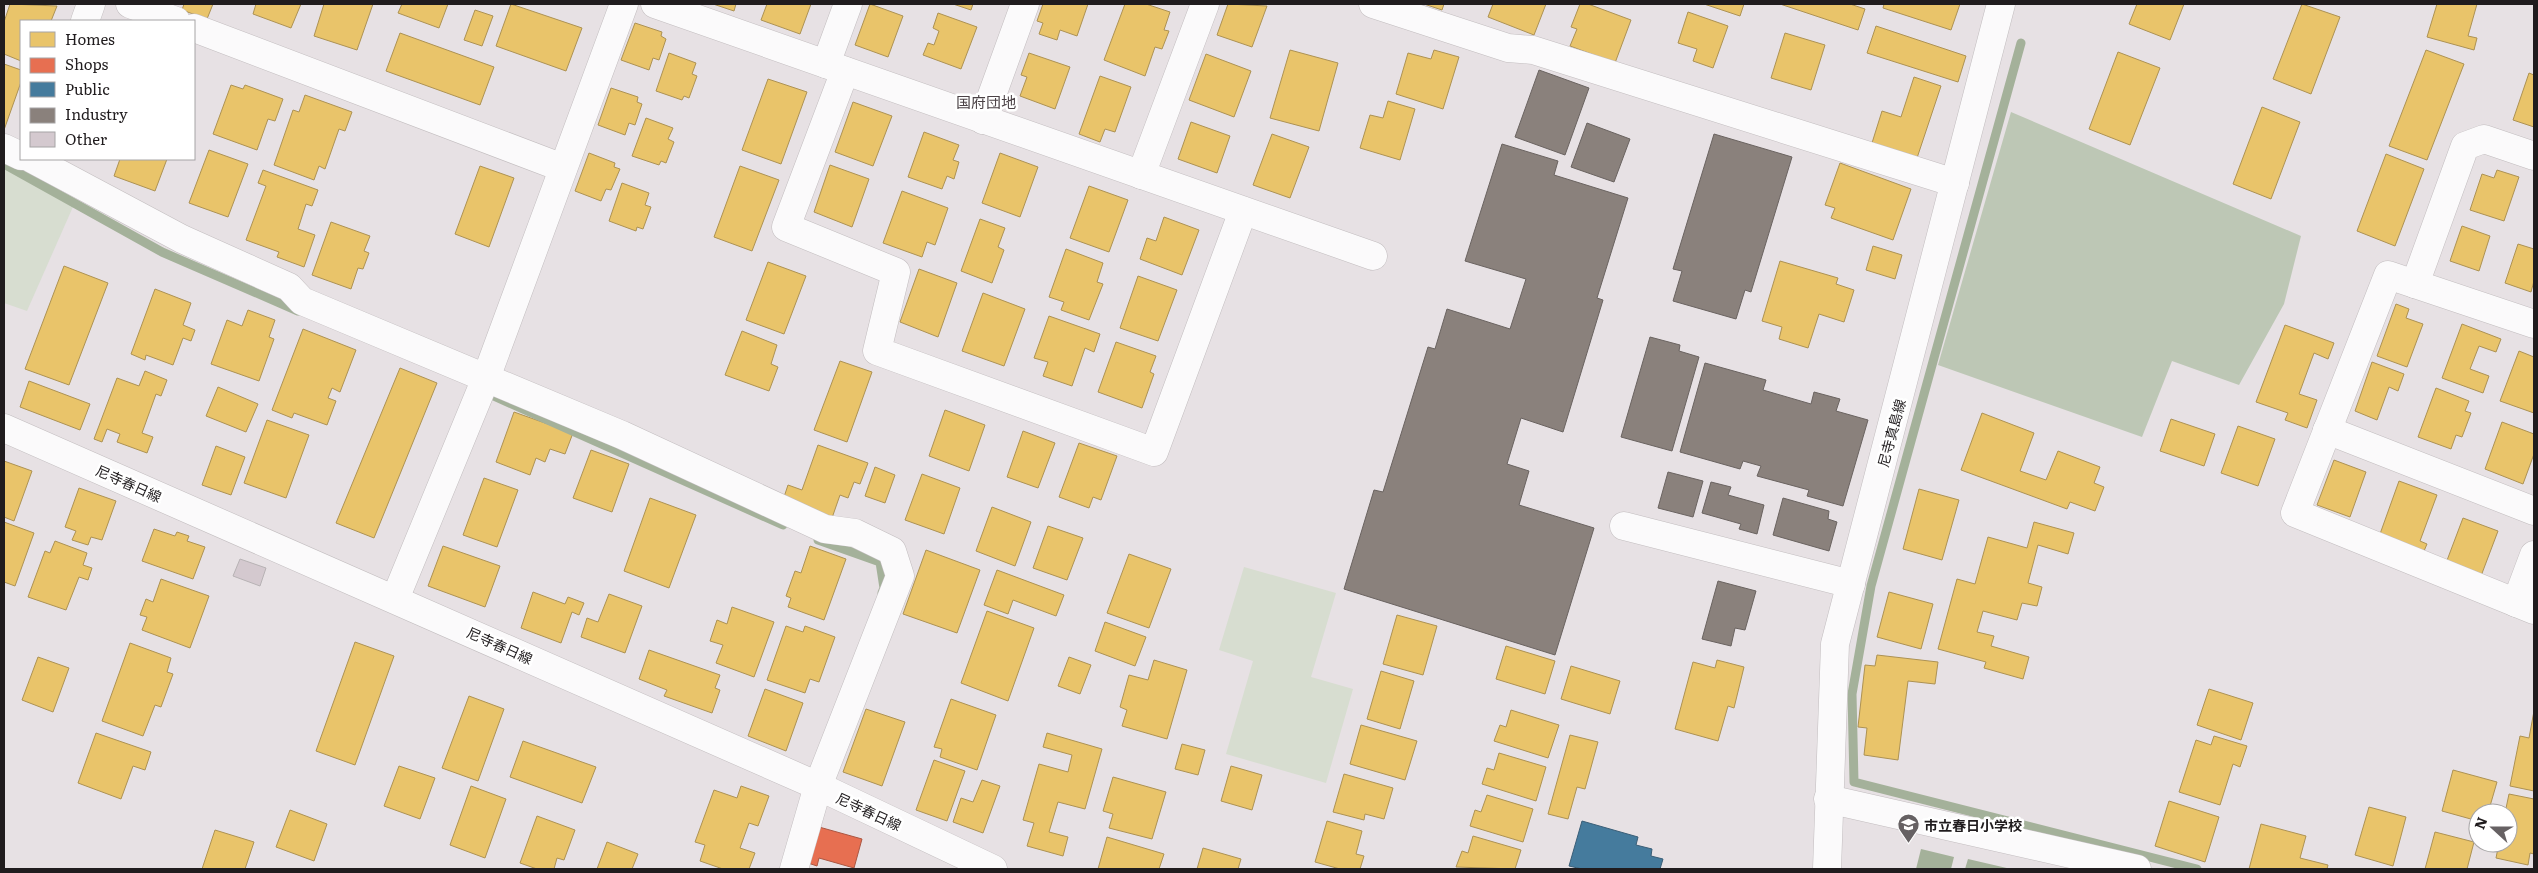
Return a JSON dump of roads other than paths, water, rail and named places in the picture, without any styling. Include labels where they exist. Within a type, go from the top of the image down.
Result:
[{"type":"street","points":[[85,20],[91,4]]},
{"type":"street","points":[[130,4],[173,20]]},
{"type":"street","points":[[395,598],[482,389],[624,4]]},
{"type":"street","points":[[848,4],[836,68],[786,227],[896,272],[877,351],[1154,452],[1244,211]]},
{"type":"street","points":[[983,120],[1025,4]]},
{"type":"street","points":[[1141,175],[1205,4]]},
{"type":"street","points":[[1373,4],[1508,48],[1533,50],[1955,183]]},
{"type":"street","name":"尼寺真島線","points":[[1827,869],[1835,644],[2001,4]]},
{"type":"street","points":[[664,5],[836,68],[1373,256]]},
{"type":"street","points":[[195,28],[563,168]]},
{"type":"street","points":[[2416,284],[2465,146],[2484,139],[2534,156]]},
{"type":"street","points":[[4,148],[20,155]]},
{"type":"street","points":[[32,160],[182,239],[289,287],[302,301],[482,389],[622,435],[825,529],[855,533],[892,551],[900,576],[818,786],[794,869]]},
{"type":"street","points":[[2534,324],[2388,275],[2295,513],[2525,607],[2534,555]]},
{"type":"street","name":"尼寺春日線","points":[[4,428],[395,598],[818,786],[993,869]]},
{"type":"street","points":[[2327,430],[2534,511]]},
{"type":"street","points":[[1624,526],[1851,584]]},
{"type":"street","points":[[1828,799],[2137,869]]},
{"type":"waterway","points":[[2021,43],[1871,586],[1852,694],[1854,782],[2197,869]]},
{"type":"waterway","points":[[4,164],[162,252],[298,311]]},
{"type":"waterway","points":[[487,393],[783,525]]},
{"type":"waterway","points":[[818,540],[880,562],[884,588],[882,593]]},
{"type":"place","name":"市立春日小学校","points":[[1908,844]]},
{"type":"district","name":"国府団地","points":[[986,101]]}]
